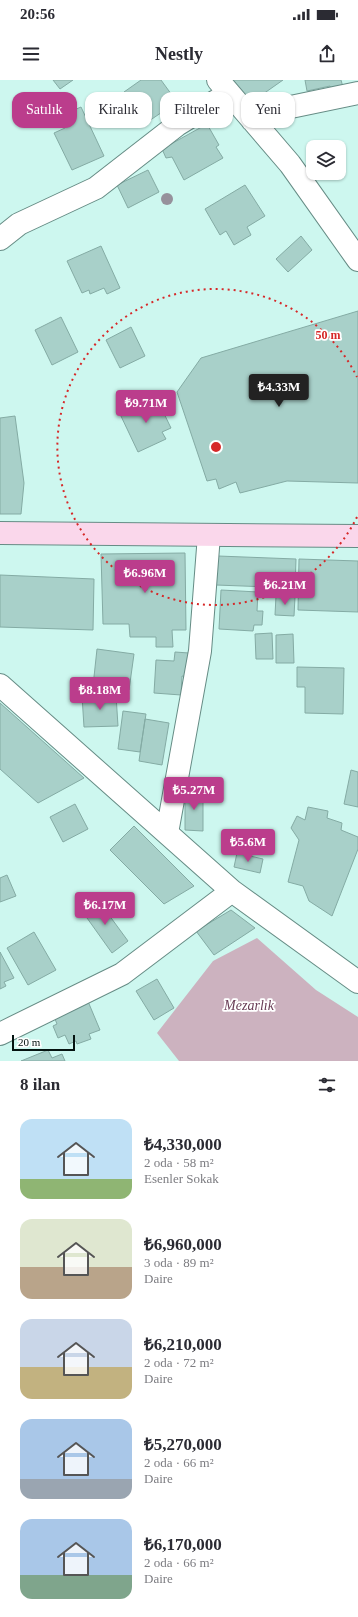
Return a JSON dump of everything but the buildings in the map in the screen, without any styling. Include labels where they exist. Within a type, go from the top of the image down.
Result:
[{"type":"main road","points":[[0,533],[358,536]]},
{"type":"street","points":[[0,239],[19,224],[96,188],[177,126],[224,86],[241,107]]},
{"type":"street","points":[[295,106],[358,93]]},
{"type":"street","points":[[259,128],[290,164],[358,260]]},
{"type":"street","points":[[167,832],[200,651],[209,535]]},
{"type":"street","points":[[0,685],[232,891],[358,981]]},
{"type":"street","points":[[0,1034],[122,974],[232,891]]},
{"type":"green space","name":"Mezarlık","points":[[257,938],[316,990],[358,1017],[358,1061],[179,1061],[157,1033],[213,961]]}]
